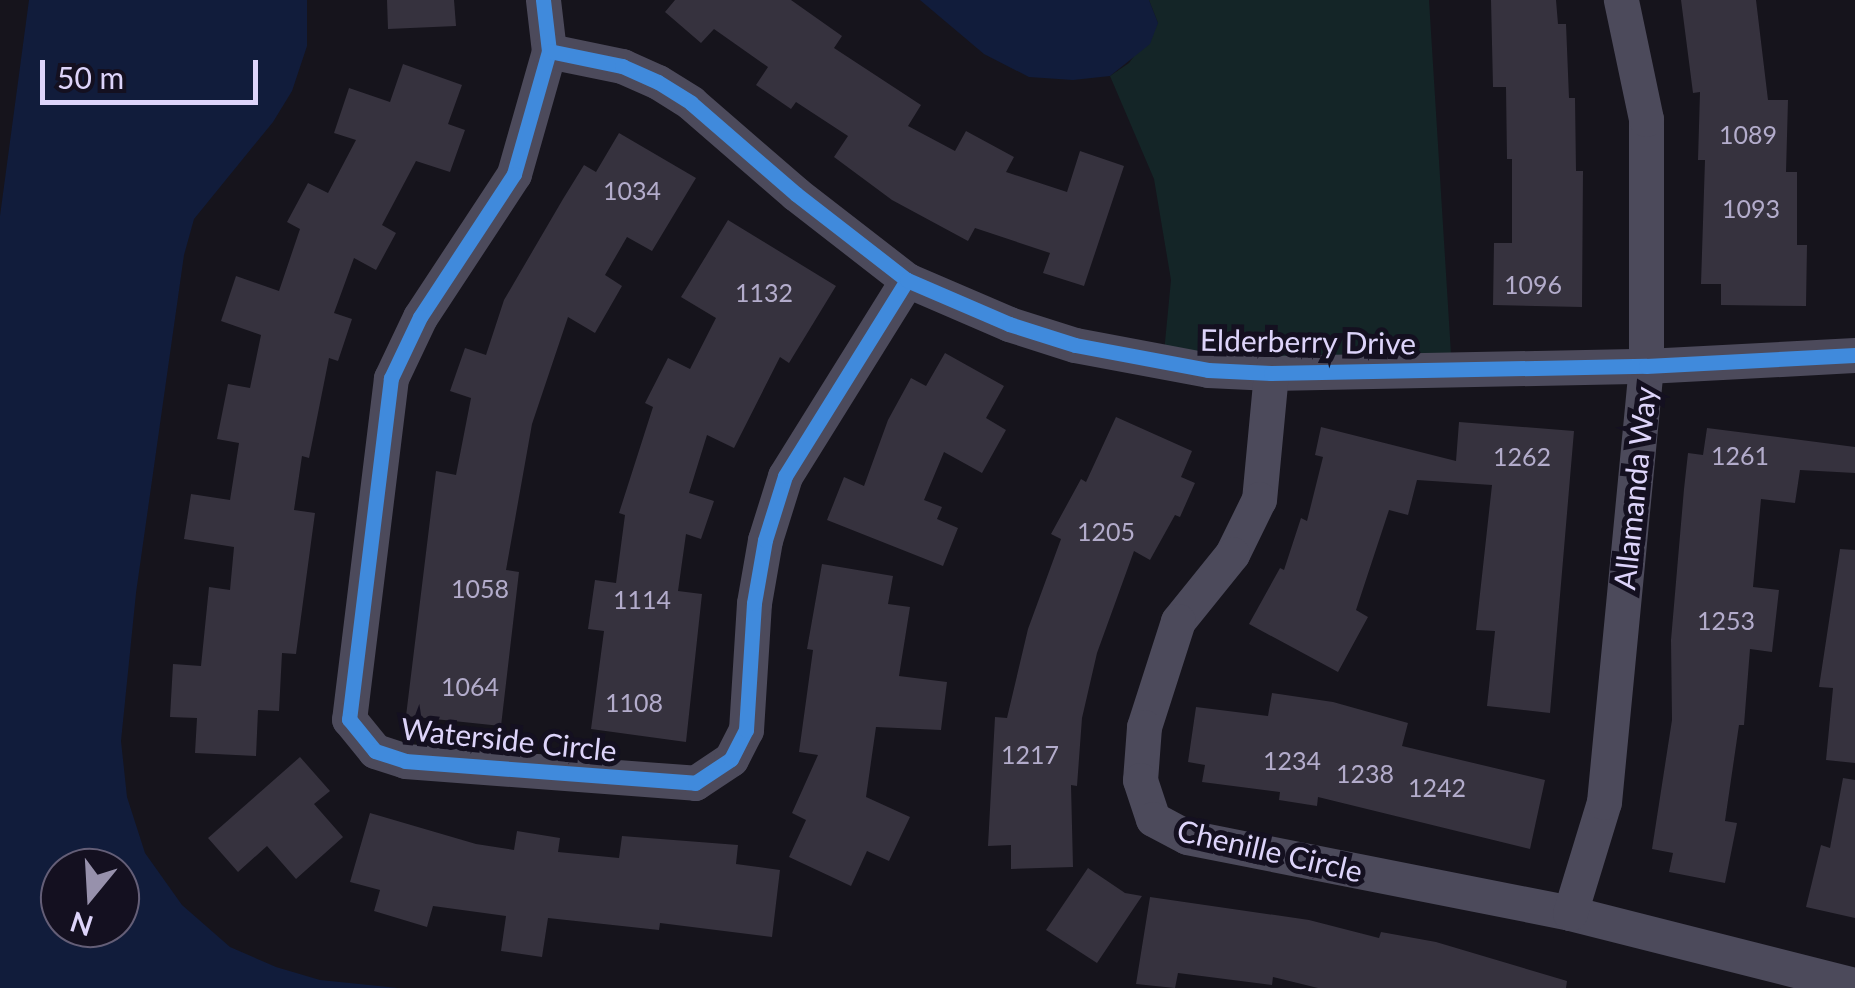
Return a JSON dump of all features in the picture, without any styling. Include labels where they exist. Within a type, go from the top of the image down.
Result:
[{"type":"street","name":"Waterside Circle","points":[[543,0],[549,50],[514,174],[420,317],[391,378],[349,719],[375,751],[405,762],[695,783],[731,760],[746,730],[754,603],[765,540],[785,476],[907,280]]},
{"type":"street","name":"Allamanda Way","points":[[1570,913],[1604,802],[1646,366],[1646,119],[1621,0]]},
{"type":"street","name":"Elderberry Drive","points":[[549,50],[622,66],[692,102],[796,194],[907,280],[1009,324],[1075,345],[1208,370],[1270,373],[1646,366],[1855,356]]},
{"type":"street","name":"Chenille Circle","points":[[1270,373],[1259,499],[1232,554],[1178,621],[1144,727],[1140,780],[1153,819],[1187,837],[1570,913],[1855,985]]},
{"type":"shaded area","points":[[1149,0],[1429,0],[1452,370],[1163,363],[1171,280],[1154,179],[1110,76],[1129,63],[1158,23]]},
{"type":"water","points":[[29,0],[307,0],[307,46],[292,91],[273,122],[194,219],[184,255],[136,593],[121,741],[127,797],[145,853],[182,905],[230,947],[276,967],[320,980],[398,988],[0,988],[0,216]]},
{"type":"water","points":[[920,0],[1149,0],[1158,23],[1150,44],[1110,76],[1073,80],[1029,77],[984,54]]},
{"type":"building","points":[[387,0],[454,0],[456,26],[388,29]]},
{"type":"building","points":[[675,0],[791,0],[842,36],[834,48],[921,105],[908,126],[955,151],[966,131],[1014,157],[1006,172],[1067,192],[1080,151],[1124,166],[1084,286],[1043,273],[1050,253],[975,228],[968,241],[892,200],[834,157],[848,136],[796,102],[791,109],[756,85],[768,67],[714,29],[701,43],[665,12]]},
{"type":"building","points":[[1491,0],[1556,0],[1558,24],[1566,24],[1569,98],[1575,98],[1576,171],[1583,171],[1582,307],[1493,305],[1494,243],[1512,243],[1512,159],[1507,159],[1506,87],[1493,87]]},
{"type":"building","points":[[1681,0],[1756,0],[1768,100],[1788,100],[1786,172],[1797,172],[1797,245],[1807,245],[1806,306],[1721,305],[1721,284],[1701,284],[1705,160],[1698,160],[1700,92],[1693,93]]},
{"type":"building","points":[[403,64],[462,85],[448,124],[465,130],[450,172],[416,161],[382,225],[396,233],[376,270],[354,258],[334,313],[352,319],[338,361],[329,358],[309,458],[302,456],[294,510],[315,513],[296,654],[282,653],[279,711],[258,710],[256,756],[195,753],[197,718],[170,717],[173,664],[201,666],[209,587],[230,590],[234,547],[184,539],[191,494],[230,500],[239,443],[217,439],[228,384],[250,388],[261,335],[221,321],[236,276],[279,291],[300,229],[287,222],[308,183],[328,193],[356,140],[334,133],[349,88],[390,102]]},
{"type":"building","points":[[619,133],[696,178],[652,251],[627,237],[605,275],[622,286],[595,333],[568,317],[532,424],[506,570],[519,572],[501,726],[406,716],[436,471],[456,475],[471,398],[450,391],[465,348],[486,355],[504,300],[563,199],[584,165],[596,172]]},
{"type":"building","points":[[728,220],[836,286],[789,363],[780,357],[734,448],[707,435],[689,493],[714,501],[701,539],[686,534],[678,591],[702,594],[686,742],[591,729],[604,631],[588,629],[595,580],[616,583],[625,515],[619,513],[653,407],[645,403],[668,358],[690,369],[716,318],[681,297]]},
{"type":"building","points":[[945,353],[1004,386],[986,418],[1006,430],[982,473],[944,452],[924,500],[942,507],[937,519],[958,528],[943,566],[827,520],[844,477],[864,486],[888,420],[911,378],[926,386]]},
{"type":"building","points":[[1116,417],[1192,451],[1181,477],[1195,483],[1180,517],[1175,515],[1150,560],[1134,551],[1097,653],[1082,718],[1077,786],[1071,785],[1073,867],[1011,869],[1011,845],[988,846],[995,717],[1007,718],[1028,629],[1061,539],[1051,534],[1081,479],[1086,482]]},
{"type":"building","points":[[1459,422],[1574,431],[1550,713],[1487,706],[1495,631],[1476,630],[1492,485],[1417,480],[1408,515],[1389,510],[1356,610],[1368,617],[1338,672],[1249,624],[1280,568],[1284,570],[1301,518],[1307,521],[1323,457],[1315,455],[1321,427],[1456,461]]},
{"type":"building","points":[[1707,428],[1855,447],[1855,473],[1800,470],[1795,503],[1761,499],[1753,587],[1779,590],[1772,652],[1750,649],[1744,725],[1739,725],[1725,821],[1737,823],[1725,883],[1669,872],[1673,853],[1652,849],[1672,720],[1671,640],[1688,453],[1703,455]]},
{"type":"building","points":[[1840,549],[1855,550],[1855,763],[1826,760],[1833,688],[1819,687]]},
{"type":"building","points":[[822,564],[893,576],[888,604],[910,607],[899,676],[947,682],[941,730],[876,727],[866,797],[910,817],[889,861],[867,851],[851,886],[789,857],[806,820],[792,813],[818,755],[799,752],[813,650],[807,649]]},
{"type":"building","points":[[1272,693],[1333,702],[1408,723],[1402,746],[1545,780],[1530,849],[1318,797],[1317,806],[1279,800],[1280,792],[1202,782],[1205,765],[1188,762],[1196,707],[1268,716]]},
{"type":"building","points":[[300,757],[330,791],[314,804],[343,837],[296,879],[267,846],[238,872],[208,838]]},
{"type":"building","points":[[1843,778],[1855,780],[1855,918],[1806,907],[1821,845],[1830,848]]},
{"type":"building","points":[[370,813],[476,844],[514,850],[517,831],[560,838],[558,852],[619,858],[622,836],[738,845],[736,864],[780,870],[772,937],[660,923],[659,930],[548,918],[542,957],[501,951],[506,916],[433,906],[427,927],[374,911],[380,890],[350,882]]},
{"type":"building","points":[[1088,868],[1125,893],[1142,896],[1097,963],[1046,930]]},
{"type":"building","points":[[1150,897],[1309,920],[1379,938],[1381,932],[1436,942],[1567,981],[1566,988],[1318,988],[1273,977],[1272,985],[1178,973],[1175,988],[1136,984]]},
{"type":"cycle path","points":[[543,0],[549,51],[514,174],[420,317],[391,378],[349,719],[375,751],[405,761],[695,783],[731,759],[746,730],[754,603],[765,540],[785,476],[907,280]]},
{"type":"cycle path","points":[[549,51],[622,66],[658,82],[691,103],[796,194],[907,280],[1009,324],[1075,345],[1208,370],[1271,373],[1646,366],[1855,355]]}]
